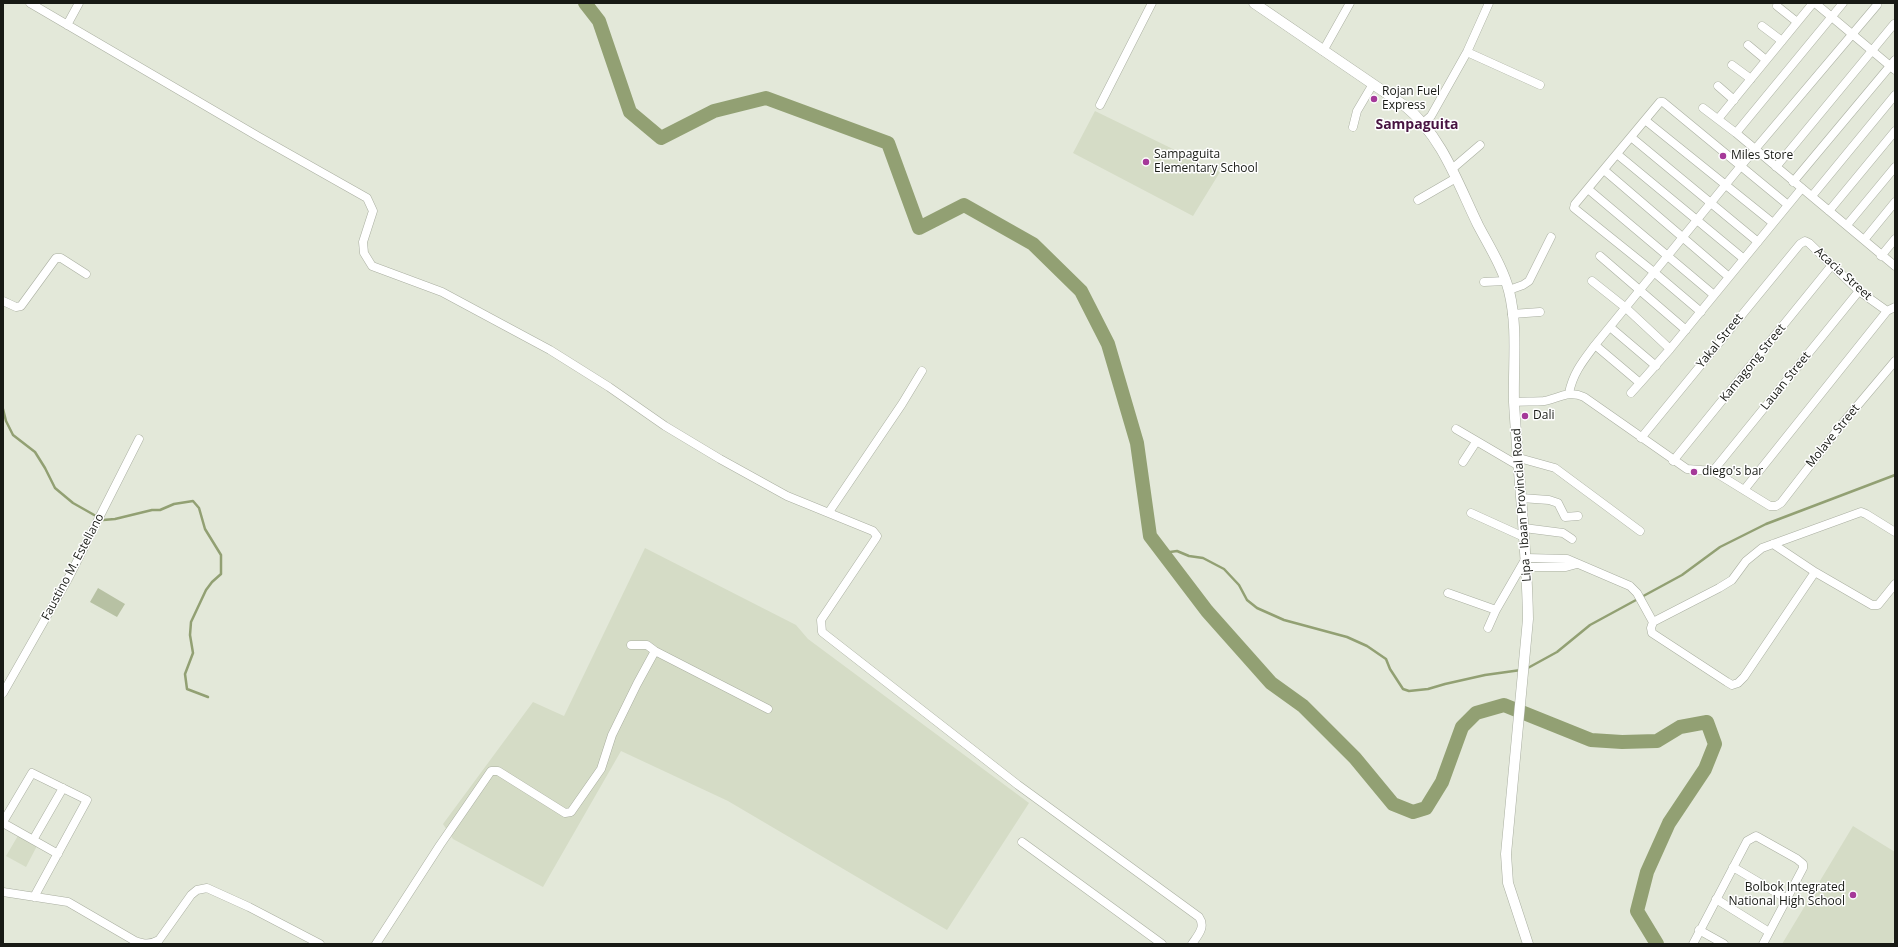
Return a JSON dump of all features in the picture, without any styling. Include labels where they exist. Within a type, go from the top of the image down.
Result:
[{"type":"main road","name":"Lipa - Ibaan Provincial Road","points":[[1254,3],[1405,106],[1423,123],[1439,146],[1454,174],[1507,285],[1514,326],[1514,402],[1526,563],[1528,619],[1506,854],[1508,883],[1528,944]]},
{"type":"street","points":[[30,3],[259,137],[367,198],[372,211],[363,242],[364,253],[372,266],[442,292],[550,350],[609,387],[665,426],[720,459],[787,496],[873,531],[877,536],[822,620],[822,632],[1018,785],[1200,916],[1202,928],[1192,944]]},
{"type":"street","points":[[67,25],[79,3]]},
{"type":"street","points":[[1100,105],[1152,3]]},
{"type":"street","points":[[1323,51],[1350,3]]},
{"type":"street","points":[[1423,123],[1431,116],[1467,52],[1489,3]]},
{"type":"street","points":[[1718,119],[1814,3],[1832,16],[1872,51],[1893,65],[1793,182]]},
{"type":"street","points":[[1736,133],[1843,3]]},
{"type":"street","points":[[1569,393],[1572,379],[1577,369],[1595,345],[1712,204],[1740,167],[1877,5]]},
{"type":"street","points":[[1777,6],[1797,22]]},
{"type":"street","points":[[1776,167],[1894,24]]},
{"type":"street","points":[[1762,26],[1782,41]]},
{"type":"street","points":[[1748,45],[1766,60]]},
{"type":"street","points":[[1467,52],[1540,85]]},
{"type":"street","points":[[1732,66],[1751,79]]},
{"type":"street","points":[[1353,127],[1357,111],[1373,84]]},
{"type":"street","points":[[1718,86],[1734,100]]},
{"type":"street","points":[[1812,196],[1895,95]]},
{"type":"street","points":[[1701,312],[1574,208],[1574,204],[1660,102],[1663,102],[1788,205]]},
{"type":"street","points":[[1702,108],[1736,133],[1793,182],[1847,225],[1881,256],[1895,266]]},
{"type":"street","points":[[1645,120],[1773,223]]},
{"type":"street","points":[[1829,211],[1895,131]]},
{"type":"street","points":[[1631,137],[1758,242]]},
{"type":"street","points":[[1418,200],[1454,174],[1480,145]]},
{"type":"street","points":[[1617,154],[1744,259]]},
{"type":"street","points":[[1847,225],[1895,167]]},
{"type":"street","points":[[1604,170],[1729,277]]},
{"type":"street","points":[[1631,393],[1656,366],[1802,188]]},
{"type":"street","points":[[1588,189],[1714,295]]},
{"type":"street","points":[[1864,240],[1895,202]]},
{"type":"street","points":[[1484,282],[1507,285],[1523,285],[1529,281],[1551,237]]},
{"type":"street","points":[[1881,256],[1895,239]]},
{"type":"street","name":"Acacia Street","points":[[1800,244],[1805,241],[1809,243],[1859,291],[1887,311]]},
{"type":"street","name":"Yakal Street","points":[[1641,438],[1800,244]]},
{"type":"street","points":[[1600,256],[1686,330]]},
{"type":"street","points":[[3,301],[16,307],[21,306],[56,258],[61,258],[86,274]]},
{"type":"street","name":"Kamagong Street","points":[[1674,461],[1832,265]]},
{"type":"street","points":[[1592,281],[1626,308],[1670,349]]},
{"type":"street","name":"Lauan Street","points":[[1713,471],[1859,291]]},
{"type":"street","points":[[1514,402],[1544,400],[1569,393],[1577,394],[1584,397],[1687,470],[1713,471],[1744,490],[1887,311],[1895,307]]},
{"type":"street","points":[[1512,314],[1540,312]]},
{"type":"street","points":[[1610,327],[1656,366]]},
{"type":"street","points":[[1595,345],[1640,383]]},
{"type":"street","name":"Molave Street","points":[[1744,490],[1770,506],[1776,506],[1781,503],[1842,424],[1895,362]]},
{"type":"street","points":[[829,512],[902,404],[922,371]]},
{"type":"street","points":[[1456,429],[1476,442],[1519,462],[1556,468],[1640,531]]},
{"type":"street","name":"Faustino M. Estellano","points":[[3,693],[69,578],[139,439]]},
{"type":"street","points":[[1463,462],[1476,442]]},
{"type":"street","points":[[1521,498],[1549,500],[1558,503],[1565,517],[1578,516]]},
{"type":"street","points":[[1815,572],[1744,677],[1738,683],[1732,685],[1652,633],[1651,628],[1653,622],[1732,580],[1753,554],[1762,548],[1861,512],[1895,532]]},
{"type":"street","points":[[1471,513],[1524,533],[1563,533],[1572,539]]},
{"type":"street","points":[[1773,544],[1815,572],[1872,605],[1878,605],[1882,602],[1895,584]]},
{"type":"street","points":[[1488,628],[1496,610],[1526,563],[1568,559],[1630,586],[1638,595],[1653,622]]},
{"type":"street","points":[[1448,594],[1496,610]]},
{"type":"street","points":[[631,645],[647,644],[655,651],[768,709]]},
{"type":"street","points":[[376,944],[440,845],[491,772],[498,770],[565,813],[571,812],[601,769],[612,734],[655,651]]},
{"type":"street","points":[[34,896],[58,854],[87,800],[32,773],[3,823],[58,854]]},
{"type":"street","points":[[33,840],[63,788]]},
{"type":"street","points":[[1693,944],[1698,930],[1747,841],[1756,836],[1802,862],[1803,868],[1763,944]]},
{"type":"street","points":[[1022,842],[1162,944]]},
{"type":"street","points":[[1733,867],[1787,899]]},
{"type":"street","points":[[3,892],[68,902],[135,941],[143,944],[152,944],[159,940],[191,895],[198,890],[207,888],[249,907],[320,944]]},
{"type":"street","points":[[1716,899],[1769,932]]},
{"type":"street","points":[[1698,930],[1724,944]]},
{"type":"shaded area","name":"Sampaguita Elementary School","points":[[1095,111],[1220,172],[1193,216],[1073,153]]},
{"type":"shaded area","points":[[645,548],[796,625],[808,639],[1029,803],[947,930],[728,801],[621,751],[543,887],[453,839],[443,824],[533,702],[564,716]]},
{"type":"shaded area","points":[[98,588],[125,604],[117,617],[90,602]]},
{"type":"shaded area","name":"Bolbok Integrated National High School","points":[[1853,826],[1895,852],[1895,937],[1891,944],[1782,944]]},
{"type":"shaded area","points":[[19,834],[38,844],[26,867],[6,856]]},
{"type":"waterway","points":[[585,3],[599,21],[630,112],[661,138],[714,111],[766,98],[888,143],[919,228],[964,205],[1033,244],[1081,291],[1108,344],[1137,443],[1150,536],[1207,611],[1271,683],[1303,706],[1355,758],[1393,804],[1413,812],[1426,808],[1442,782],[1462,727],[1476,713],[1504,705],[1591,740],[1622,742],[1657,741],[1680,727],[1707,722],[1715,744],[1705,769],[1669,823],[1647,872],[1637,911],[1657,944]]},
{"type":"waterway","points":[[3,409],[6,421],[13,435],[35,452],[55,488],[73,503],[103,520],[115,519],[152,510],[160,510],[174,504],[193,501],[199,508],[205,529],[221,555],[221,574],[206,590],[191,622],[190,635],[193,653],[185,674],[187,689],[208,697]]},
{"type":"waterway","points":[[1526,669],[1557,652],[1590,625],[1682,575],[1720,547],[1766,524],[1895,475]]},
{"type":"waterway","points":[[1163,553],[1177,551],[1189,556],[1203,558],[1224,569],[1239,585],[1247,600],[1257,608],[1284,620],[1347,637],[1367,646],[1386,659],[1390,669],[1403,689],[1409,691],[1428,689],[1485,675],[1521,670]]},
{"type":"place","name":"Rojan Fuel Express","points":[[1374,99]]},
{"type":"place","name":"Miles Store","points":[[1723,156]]},
{"type":"place","name":"Sampaguita Elementary School","points":[[1146,162]]},
{"type":"place","name":"Dali","points":[[1525,416]]},
{"type":"place","name":"diego's bar","points":[[1694,472]]},
{"type":"place","name":"Bolbok Integrated National High School","points":[[1853,895]]},
{"type":"district","name":"Sampaguita","points":[[1417,125]]}]
